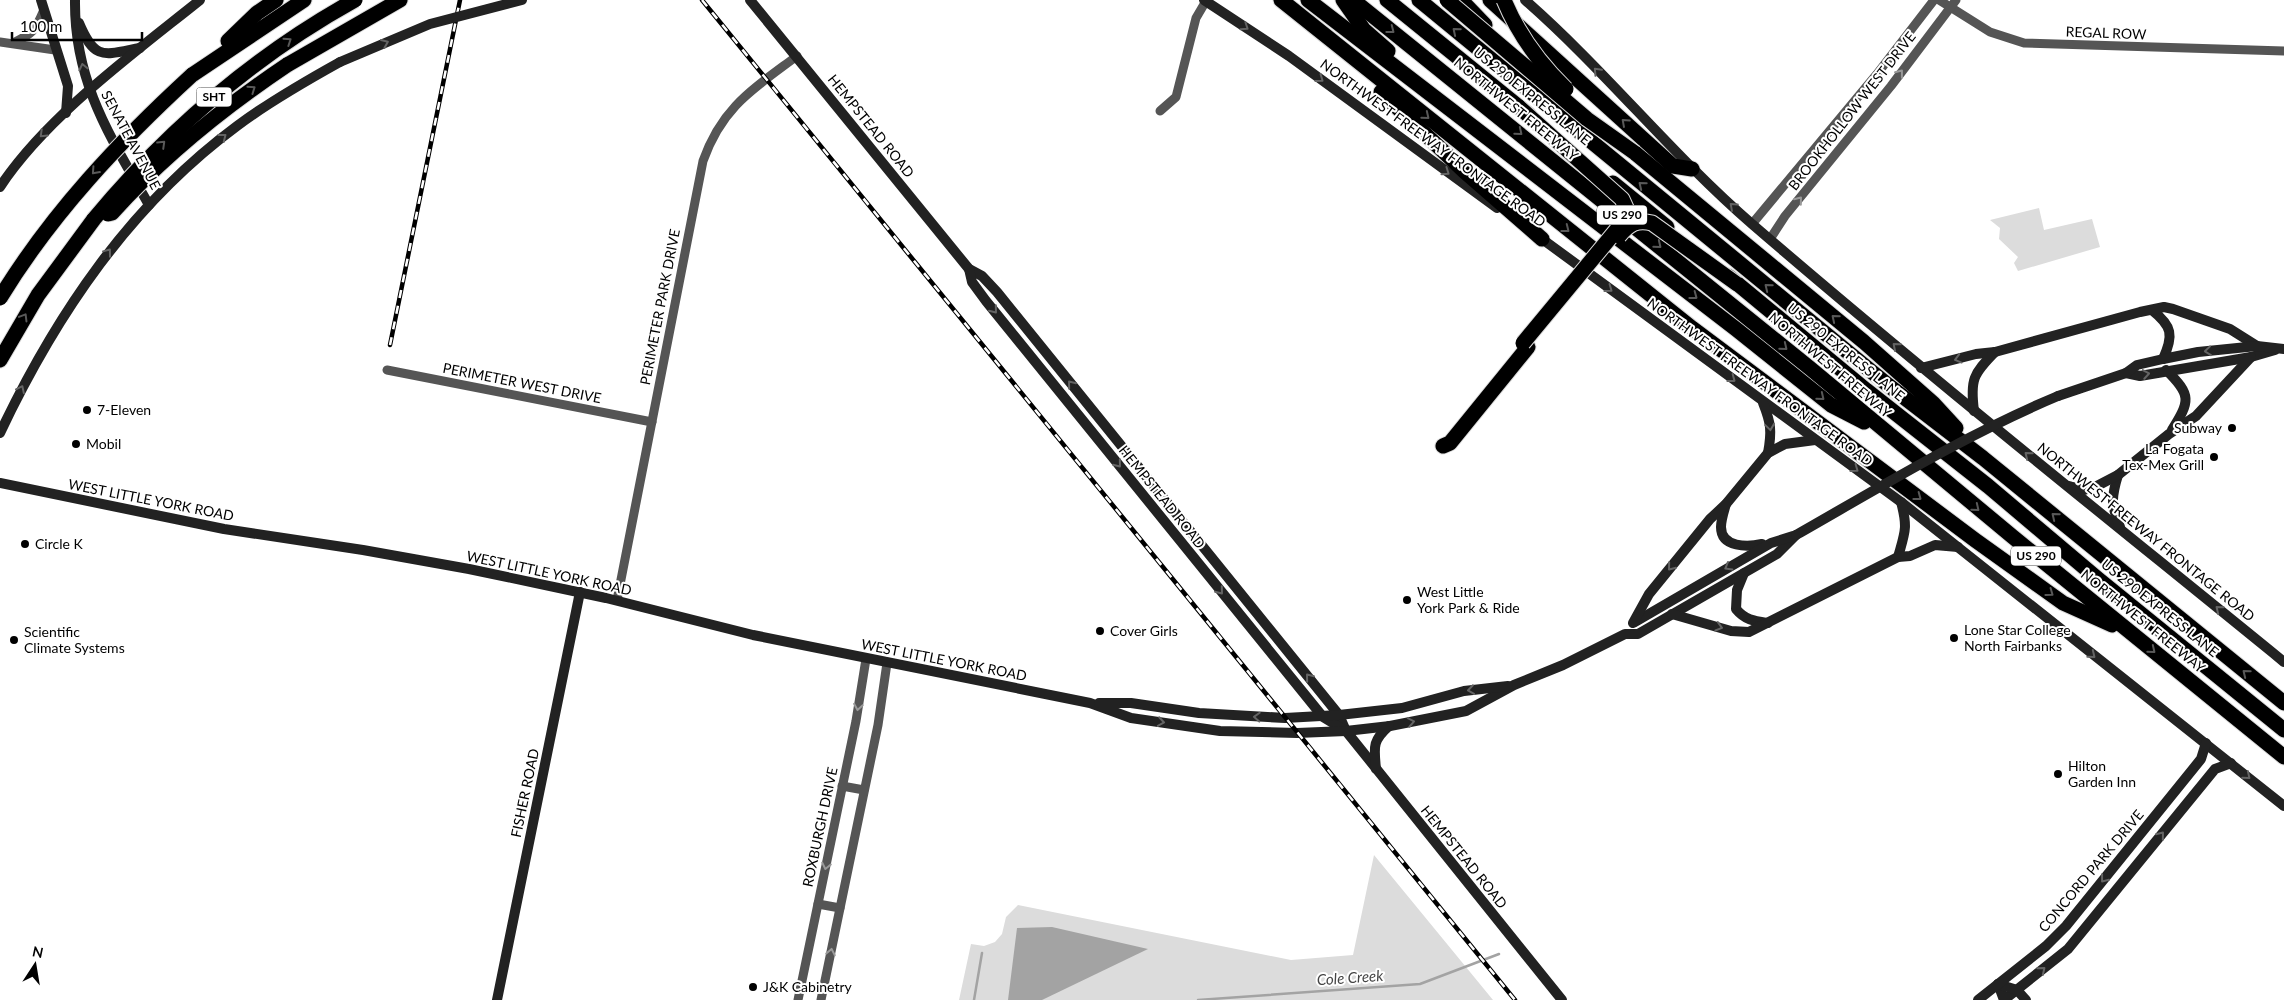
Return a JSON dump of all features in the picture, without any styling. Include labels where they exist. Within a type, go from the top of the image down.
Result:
[{"type":"highway","points":[[192,76],[257,13],[276,0]]},
{"type":"highway","name":"SHT","points":[[0,298],[66,204],[136,127],[192,76],[304,0]]},
{"type":"highway","name":"SHT","points":[[0,360],[38,295],[94,219],[146,159],[205,104],[283,44],[355,0]]},
{"type":"highway","points":[[94,219],[112,212],[173,152],[252,89],[325,41],[400,0]]},
{"type":"highway","points":[[1308,0],[1736,329],[1831,405],[1887,434]]},
{"type":"highway","points":[[1343,0],[1364,30],[1406,67],[1444,106]]},
{"type":"highway","name":"NORTHWEST FREEWAY","points":[[1353,0],[1781,344],[1887,434],[2284,757]]},
{"type":"highway","name":"NORTHWEST FREEWAY","points":[[1419,0],[1888,385],[1983,458],[2284,703]]},
{"type":"highway","points":[[1447,0],[1587,119],[1635,153]]},
{"type":"highway","points":[[1461,0],[1601,151]]},
{"type":"highway","points":[[1490,0],[1673,166],[1692,170]]},
{"type":"highway","points":[[1504,0],[1518,30],[1554,77],[1635,153],[1905,378],[1933,403],[1983,458]]},
{"type":"highway","name":"US 290 EXPRESS LANE","points":[[1388,1],[1988,486],[2098,579],[2284,730]]},
{"type":"highway","points":[[1287,5],[1464,171],[1542,239]]},
{"type":"highway","points":[[1287,5],[1692,328],[1975,540],[2063,603],[2134,635]]},
{"type":"highway","points":[[1519,107],[1622,199],[1627,210],[1619,227],[1526,345],[1450,443],[1443,446],[1445,440],[1526,345],[1623,231],[1633,223],[1641,220],[1652,223],[1737,284]]},
{"type":"main road","points":[[41,0],[43,12],[68,86],[66,112]]},
{"type":"main road","name":"SENATE AVENUE","points":[[75,0],[80,54],[90,92],[99,116],[149,205]]},
{"type":"main road","points":[[0,187],[32,146],[66,112],[200,0]]},
{"type":"main road","points":[[0,433],[27,376],[84,284],[121,235],[149,205],[236,126],[268,104],[340,62],[430,24],[522,0]]},
{"type":"main road","name":"HEMPSTEAD ROAD","points":[[750,0],[969,269],[982,276],[997,292],[1339,715],[1346,731],[1562,1000]]},
{"type":"main road","name":"NORTHWEST FREEWAY FRONTAGE ROAD","points":[[1525,0],[1570,42],[1692,170],[1752,224],[1974,411],[2284,662]]},
{"type":"main road","name":"NORTHWEST FREEWAY FRONTAGE ROAD","points":[[1205,1],[1289,56],[1901,502],[2284,806]]},
{"type":"main road","points":[[75,14],[89,45],[99,52],[110,54],[141,48]]},
{"type":"main road","name":"HEMPSTEAD ROAD","points":[[969,269],[972,282],[986,301],[1323,717],[1346,731]]},
{"type":"main road","points":[[1922,368],[1976,354],[1994,352],[2164,307],[2230,329],[2257,346]]},
{"type":"main road","points":[[2152,310],[2165,320],[2169,328],[2169,346],[2163,359]]},
{"type":"main road","name":"WEST LITTLE YORK ROAD","points":[[0,483],[224,529],[400,556],[580,592],[732,630],[866,659],[1090,703],[1131,718],[1220,731],[1297,733],[1346,731],[1390,726],[1466,710],[1514,685],[1563,665],[1625,634],[1638,634],[1777,554],[1796,536],[1937,454],[1998,423],[2058,396],[2126,374],[2137,365],[2163,359],[2198,352],[2257,346],[2281,349]]},
{"type":"main road","name":"WEST LITTLE YORK ROAD","points":[[2126,374],[2140,376],[2166,370],[2251,357],[2281,349]]},
{"type":"main road","points":[[1974,411],[1972,380],[1977,370],[1994,352]]},
{"type":"main road","points":[[2066,485],[2084,490],[2118,476],[2169,434],[2196,416],[2251,357]]},
{"type":"main road","points":[[2166,370],[2186,392],[2187,401],[2184,411],[2169,434]]},
{"type":"main road","points":[[1762,402],[1771,423],[1768,453]]},
{"type":"main road","points":[[1633,623],[1649,594],[1710,519],[1726,504],[1768,453],[1785,444],[1815,440]]},
{"type":"main road","points":[[2118,476],[2112,499],[2112,509],[2122,530]]},
{"type":"main road","points":[[1898,557],[1906,533],[1906,522],[1901,502]]},
{"type":"main road","points":[[1726,504],[1721,528],[1728,541],[1734,545],[1750,547],[1771,543]]},
{"type":"main road","name":"WEST LITTLE YORK ROAD","points":[[1625,634],[1633,623],[1771,543],[1796,536]]},
{"type":"main road","points":[[1672,614],[1740,633],[1749,632],[1898,557],[1910,556],[1935,545],[1959,547]]},
{"type":"main road","points":[[1744,573],[1737,590],[1736,609],[1742,616],[1752,621],[1769,623]]},
{"type":"main road","name":"FISHER ROAD","points":[[497,1000],[580,592]]},
{"type":"main road","name":"WEST LITTLE YORK ROAD","points":[[1090,703],[1131,703],[1233,716],[1323,717],[1402,708],[1464,691],[1514,685]]},
{"type":"main road","points":[[1376,769],[1374,746],[1376,739],[1390,726]]},
{"type":"main road","name":"CONCORD PARK DRIVE","points":[[1978,1000],[2046,946],[2066,926],[2200,759],[2206,743]]},
{"type":"main road","points":[[1998,984],[2004,1000],[2068,949],[2214,769],[2231,763]]},
{"type":"main road","points":[[2128,848],[2142,859]]},
{"type":"main road","points":[[1998,984],[2017,990],[2026,1000]]},
{"type":"street","name":"BROOKHOLLOW WEST DRIVE","points":[[1752,224],[1872,81],[1934,0]]},
{"type":"street","name":"REGAL ROW","points":[[1939,0],[1953,4],[1990,32],[2024,43],[2284,51]]},
{"type":"street","points":[[1160,111],[1176,97],[1196,18],[1205,1]]},
{"type":"street","name":"BROOKHOLLOW WEST DRIVE","points":[[1770,239],[1786,216],[1953,4]]},
{"type":"street","points":[[13,43],[31,35],[37,27],[43,12]]},
{"type":"street","points":[[0,42],[55,50]]},
{"type":"street","name":"PERIMETER PARK DRIVE","points":[[617,600],[706,152],[720,123],[729,111],[745,95],[797,56]]},
{"type":"street","name":"PERIMETER WEST DRIVE","points":[[387,370],[652,422]]},
{"type":"street","name":"ROXBURGH DRIVE","points":[[798,1000],[866,659]]},
{"type":"street","points":[[821,1000],[864,790],[887,663]]},
{"type":"street","points":[[842,786],[864,790]]},
{"type":"street","points":[[818,904],[840,908]]},
{"type":"shaded area","points":[[2039,208],[2044,230],[2092,219],[2100,247],[2018,271],[2014,263],[2018,257],[1999,239],[2000,228],[1990,220]]},
{"type":"shaded area","points":[[1374,855],[1493,1000],[959,1000],[971,944],[984,946],[995,942],[1002,934],[1006,917],[1018,905],[1291,960],[1353,955]]},
{"type":"shaded area","points":[[1052,927],[1148,949],[1042,1000],[1008,1000],[1017,928]]},
{"type":"waterway","points":[[974,1000],[982,953]]},
{"type":"waterway","name":"Cole Creek","points":[[1198,1000],[1420,984],[1499,954]]},
{"type":"railway","points":[[390,345],[460,0]]},
{"type":"railway","points":[[702,0],[1515,1000]]},
{"type":"place","name":"7-Eleven","points":[[87,410]]},
{"type":"place","name":"Subway","points":[[2232,428]]},
{"type":"place","name":"Mobil","points":[[76,444]]},
{"type":"place","name":"La Fogata Tex-Mex Grill","points":[[2214,457]]},
{"type":"place","name":"Circle K","points":[[25,544]]},
{"type":"place","name":"West Little York Park & Ride","points":[[1407,600]]},
{"type":"place","name":"Cover Girls","points":[[1100,631]]},
{"type":"place","name":"Lone Star College North Fairbanks","points":[[1954,638]]},
{"type":"place","name":"Scientific Climate Systems","points":[[14,640]]},
{"type":"place","name":"Hilton Garden Inn","points":[[2058,774]]},
{"type":"place","name":"J&K Cabinetry","points":[[753,987]]}]
